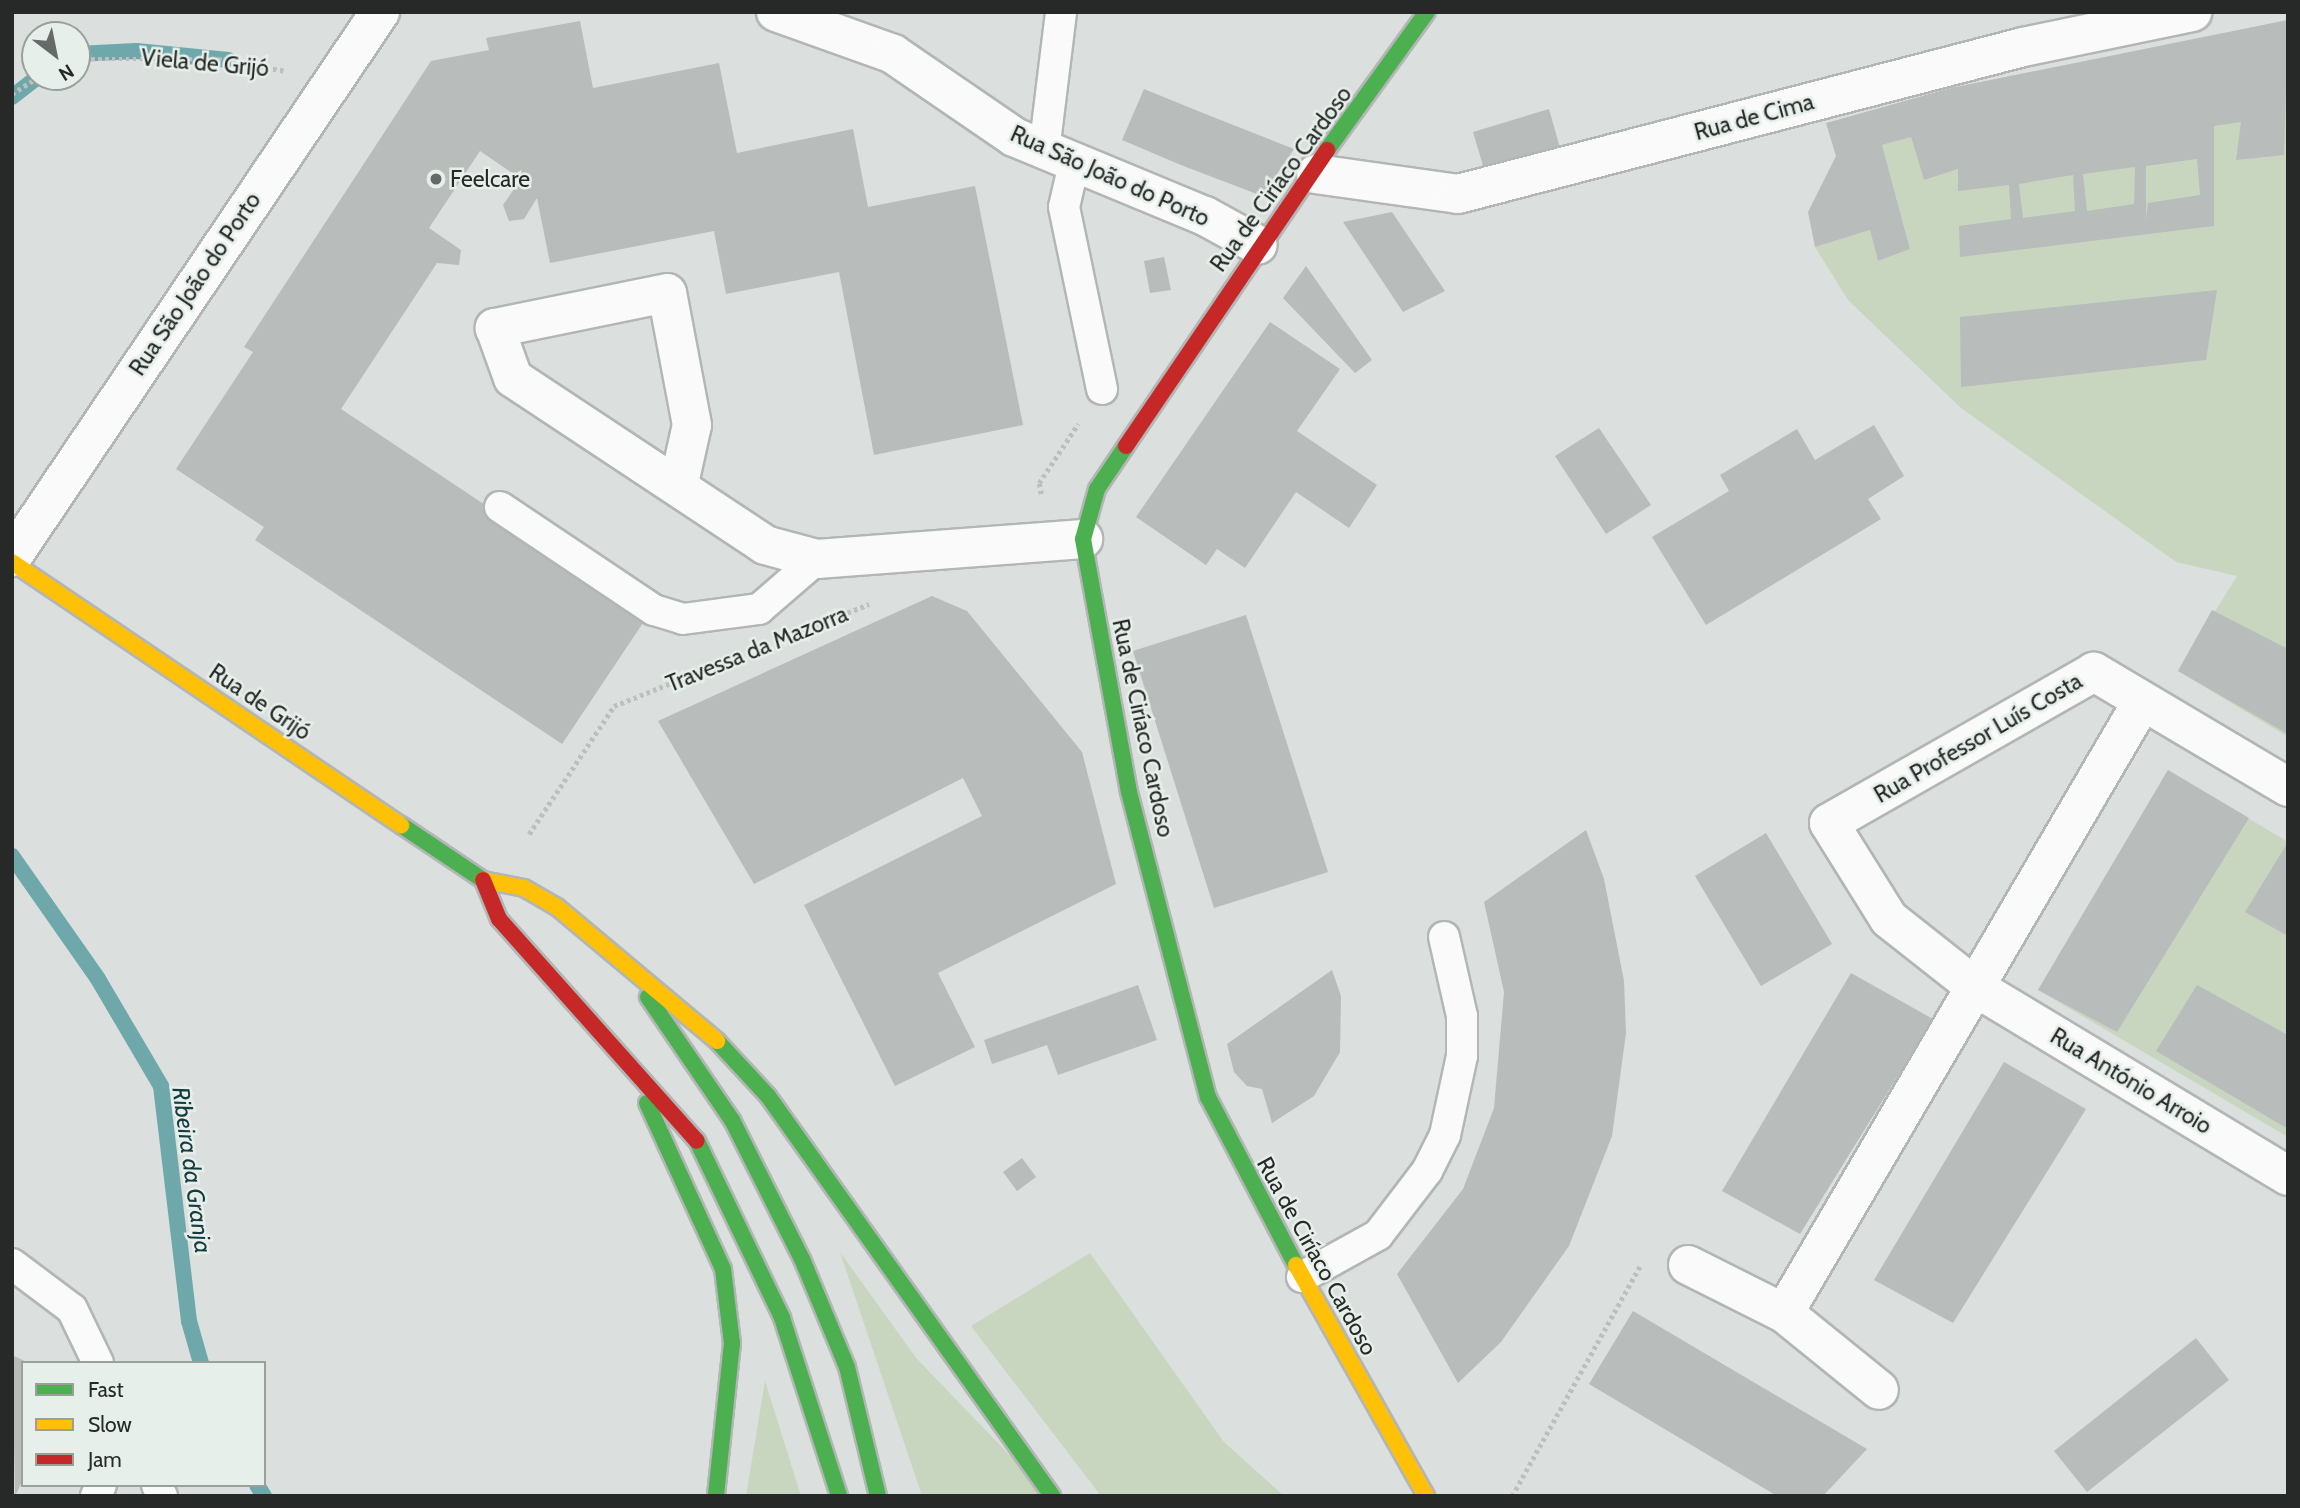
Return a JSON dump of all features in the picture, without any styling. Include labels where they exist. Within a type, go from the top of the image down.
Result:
[{"type":"main road","name":"Rua de Ciríaco Cardoso","points":[[1426,1496],[1302,1277],[1208,1097],[1129,792],[1083,539],[1097,489],[1258,245],[1316,174],[1427,12]]},
{"type":"main road","name":"Rua de Grijó","points":[[12,559],[483,880]]},
{"type":"main road","points":[[483,880],[524,888],[557,907],[708,1030],[768,1096],[1052,1496]]},
{"type":"main road","points":[[483,880],[499,919],[696,1139],[721,1181],[782,1318],[838,1496]]},
{"type":"main road","points":[[630,969],[733,1120],[802,1259],[847,1367],[878,1496]]},
{"type":"main road","points":[[629,1066],[723,1269],[732,1343],[716,1496]]},
{"type":"street","name":"Rua São João do Porto","points":[[12,559],[332,79],[380,12]]},
{"type":"street","name":"Rua São João do Porto","points":[[776,12],[893,54],[1014,137],[1205,216],[1258,245]]},
{"type":"street","name":"Rua de Cima","points":[[1316,174],[1458,194],[2023,47],[2192,12]]},
{"type":"street","points":[[679,483],[692,425],[667,293],[495,328],[513,378],[679,483],[765,545],[817,559],[1083,539]]},
{"type":"street","name":"Rua Professor Luís Costa","points":[[1975,987],[1889,919],[1829,823],[2094,672],[2142,702]]},
{"type":"street","points":[[1783,1312],[2142,702],[2288,788]]},
{"type":"street","name":"Rua António Arroio","points":[[1975,987],[2288,1176]]},
{"type":"street","points":[[1688,1265],[1783,1312],[1879,1390]]},
{"type":"lane","points":[[1062,12],[1059,157],[1064,207],[1102,389]]},
{"type":"lane","points":[[500,507],[654,610],[683,619],[759,609],[817,559]]},
{"type":"lane","points":[[1302,1277],[1378,1234],[1427,1171],[1445,1135],[1462,1056],[1462,1016],[1444,937]]},
{"type":"lane","points":[[12,1264],[72,1309],[97,1361]]},
{"type":"path","name":"Viela de Grijó","points":[[91,59],[218,59],[332,79]]},
{"type":"path","points":[[1044,510],[1039,484],[1072,435]]},
{"type":"path","name":"Travessa da Mazorra","points":[[794,634],[884,598]]},
{"type":"path","name":"Travessa da Mazorra","points":[[528,834],[614,706],[743,655]]},
{"type":"path","points":[[1512,1496],[1641,1264],[1688,1265]]},
{"type":"green space","points":[[2288,20],[2288,737],[2178,671],[2237,576],[2176,562],[1961,408],[1848,300],[1815,247],[1870,230],[1878,261],[1910,249],[1882,145],[1911,137],[1924,180],[1958,169],[1951,88]]},
{"type":"green space","points":[[2168,770],[2288,842],[2288,1137],[2038,990]]},
{"type":"green space","points":[[840,1252],[917,1359],[1049,1496],[922,1496]]},
{"type":"green space","points":[[1090,1253],[1224,1442],[1284,1496],[1101,1496],[971,1326]]},
{"type":"green space","points":[[765,1381],[801,1496],[746,1496]]},
{"type":"building","points":[[2288,20],[2284,155],[2236,160],[2241,122],[2214,126],[2214,226],[1960,257],[1959,226],[2011,219],[2009,185],[1958,191],[1958,169],[1924,180],[1911,137],[1882,145],[1910,249],[1878,261],[1870,230],[1815,247],[1808,212],[1836,156],[1826,123],[1951,88]],"holes":[[[2197,159],[2200,195],[2148,203],[2146,220],[2146,166]],[[2135,167],[2134,204],[2087,211],[2083,174]],[[2073,175],[2075,211],[2023,218],[2019,184]]]},
{"type":"building","points":[[580,21],[593,88],[719,63],[737,153],[853,129],[868,207],[975,186],[1023,425],[874,455],[839,272],[726,294],[714,231],[550,263],[537,198],[524,219],[509,221],[503,205],[521,179],[480,151],[429,228],[461,250],[459,265],[437,263],[341,409],[649,614],[562,744],[255,540],[264,527],[176,469],[253,352],[244,347],[431,61],[489,50],[486,38]]},
{"type":"building","points":[[1144,89],[1294,149],[1262,196],[1181,165],[1122,140]]},
{"type":"building","points":[[1549,109],[1562,155],[1487,179],[1473,132]]},
{"type":"building","points":[[1392,212],[1445,291],[1403,312],[1343,222]]},
{"type":"building","points":[[1164,257],[1171,290],[1150,293],[1144,261]]},
{"type":"building","points":[[1306,266],[1372,360],[1355,373],[1283,298]]},
{"type":"building","points":[[2217,290],[2206,360],[1961,387],[1960,317]]},
{"type":"building","points":[[1270,322],[1340,369],[1297,431],[1377,485],[1349,528],[1296,492],[1245,568],[1217,549],[1206,565],[1136,517]]},
{"type":"building","points":[[1874,425],[1904,476],[1868,499],[1881,519],[1706,625],[1652,537],[1729,491],[1720,475],[1797,429],[1815,460]]},
{"type":"building","points":[[1599,428],[1651,505],[1606,534],[1555,456]]},
{"type":"building","points":[[932,596],[967,611],[1082,752],[1116,884],[938,973],[975,1047],[895,1086],[804,905],[982,816],[963,778],[754,884],[658,721]]},
{"type":"building","points":[[2212,610],[2288,649],[2286,733],[2178,671]]},
{"type":"building","points":[[1246,615],[1328,872],[1214,908],[1133,651]]},
{"type":"building","points":[[2168,770],[2249,818],[2117,1032],[2038,990]]},
{"type":"building","points":[[1586,830],[1604,879],[1624,981],[1626,1033],[1612,1136],[1569,1246],[1501,1342],[1458,1383],[1397,1274],[1463,1189],[1494,1108],[1504,992],[1484,902]]},
{"type":"building","points":[[1766,833],[1832,944],[1761,986],[1695,876]]},
{"type":"building","points":[[2288,842],[2288,936],[2245,912]]},
{"type":"building","points":[[1332,970],[1341,996],[1340,1052],[1314,1096],[1272,1123],[1262,1089],[1247,1086],[1234,1072],[1227,1044]]},
{"type":"building","points":[[1851,973],[1933,1019],[1800,1234],[1722,1191]]},
{"type":"building","points":[[1138,985],[1157,1040],[1058,1075],[1047,1045],[992,1064],[984,1040]]},
{"type":"building","points":[[2197,985],[2288,1035],[2288,1129],[2156,1051]]},
{"type":"building","points":[[2004,1062],[2086,1109],[1953,1323],[1874,1280]]},
{"type":"building","points":[[1022,1158],[1036,1177],[1017,1191],[1003,1172]]},
{"type":"building","points":[[1633,1311],[1867,1449],[1823,1496],[1777,1496],[1589,1384]]},
{"type":"building","points":[[2196,1338],[2229,1380],[2087,1492],[2054,1451]]},
{"type":"building","points":[[12,1355],[25,1361],[21,1361],[21,1484],[15,1496]]},
{"type":"waterway","points":[[91,53],[136,51],[229,60]]},
{"type":"waterway","points":[[12,97],[21,90]]},
{"type":"waterway","name":"Ribeira da Granja","points":[[12,856],[98,979],[161,1086],[189,1321],[200,1361]]},
{"type":"waterway","name":"Ribeira da Granja","points":[[258,1487],[264,1496]]},
{"type":"traffic: fast","points":[[1327,150],[1427,12]]},
{"type":"traffic: fast","points":[[1126,446],[1097,489],[1083,539],[1129,792],[1208,1097],[1296,1265]]},
{"type":"traffic: fast","points":[[401,825],[483,880]]},
{"type":"traffic: fast","points":[[648,997],[732,1120],[802,1259],[847,1367],[878,1496]]},
{"type":"traffic: fast","points":[[717,1041],[768,1096],[1052,1496]]},
{"type":"traffic: fast","points":[[647,1103],[723,1269],[732,1343],[716,1496]]},
{"type":"traffic: fast","points":[[697,1141],[782,1318],[839,1496]]},
{"type":"traffic: slow","points":[[12,562],[401,825]]},
{"type":"traffic: slow","points":[[483,880],[524,888],[557,907],[717,1041]]},
{"type":"traffic: slow","points":[[1296,1265],[1426,1496]]},
{"type":"traffic: jam","points":[[1126,446],[1327,150]]},
{"type":"traffic: jam","points":[[483,880],[499,919],[697,1141]]},
{"type":"place","name":"Feelcare","points":[[436,179]]}]
